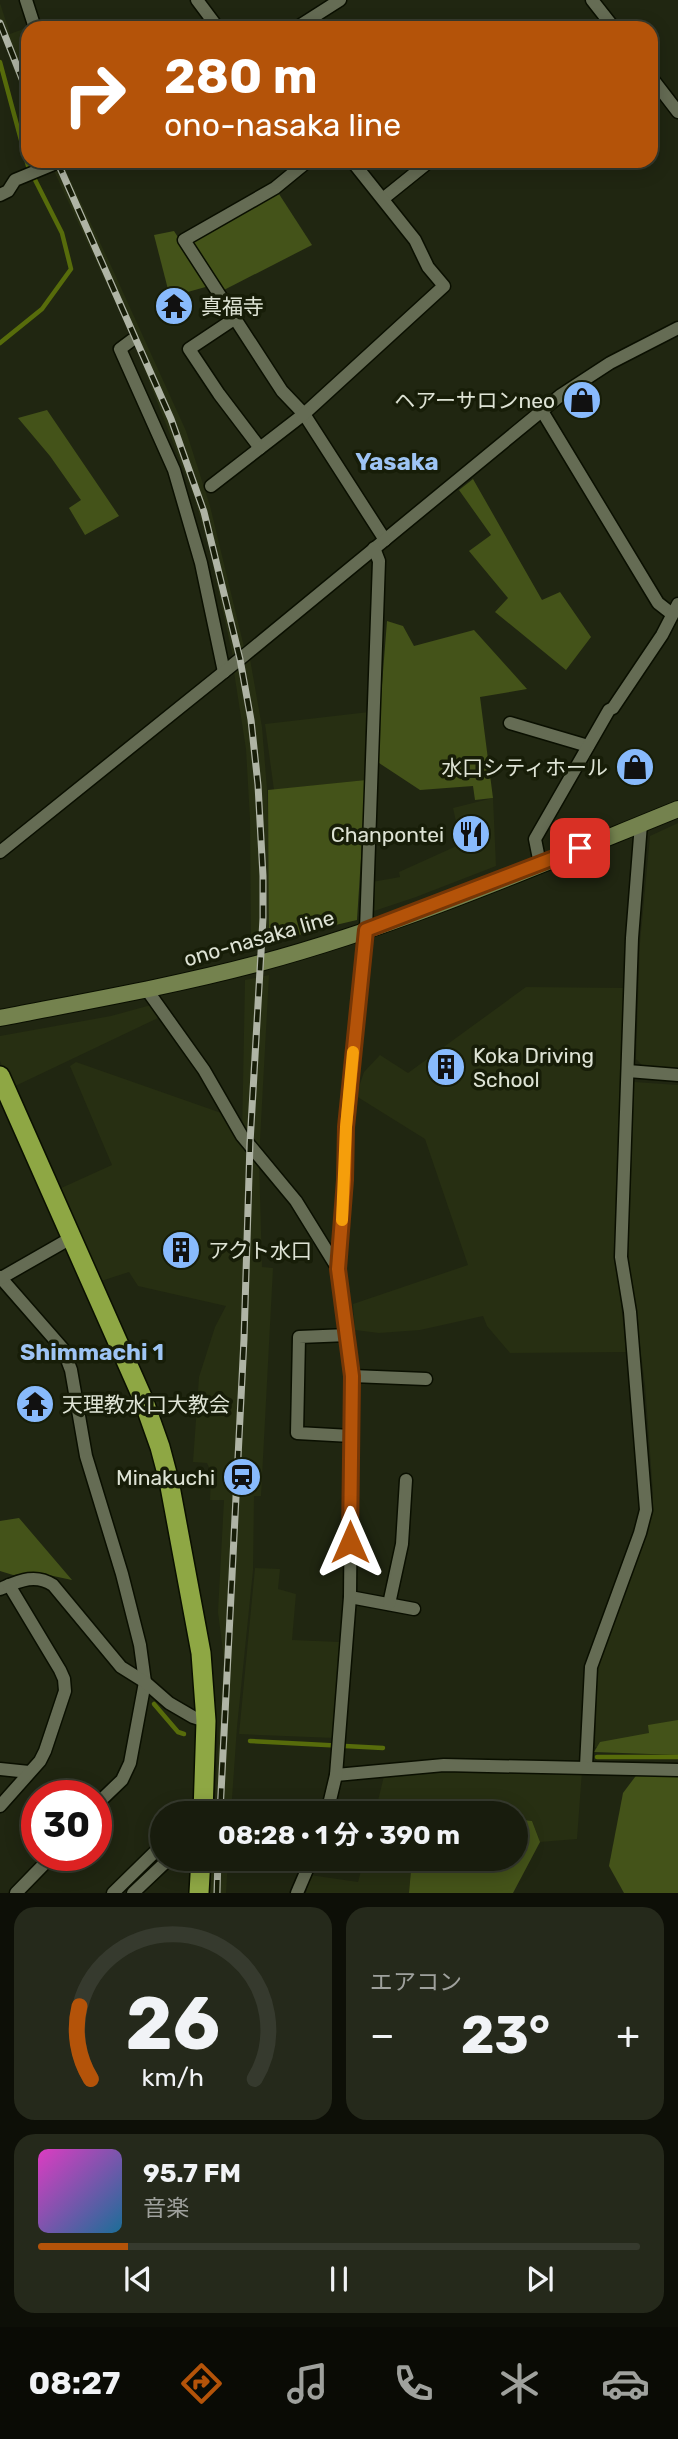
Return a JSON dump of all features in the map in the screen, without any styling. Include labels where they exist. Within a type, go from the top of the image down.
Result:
[{"type":"highway","points":[[0,1076],[144,1399],[160,1447],[201,1653],[206,1720],[203,1801]]},
{"type":"highway","points":[[199,1893],[200,1871]]},
{"type":"main road","name":"ono-nasaka line","points":[[0,1018],[147,990],[260,963],[366,930],[678,808]]},
{"type":"street","points":[[26,0],[33,21]]},
{"type":"street","points":[[197,0],[213,21]]},
{"type":"street","points":[[307,21],[340,0]]},
{"type":"street","points":[[592,0],[608,21]]},
{"type":"street","points":[[658,86],[678,112]]},
{"type":"street","points":[[0,203],[7,189],[45,168]]},
{"type":"street","points":[[297,168],[275,188],[184,240],[282,391],[304,414],[385,540]]},
{"type":"street","points":[[211,486],[304,414],[444,286],[428,267],[415,240],[358,168]]},
{"type":"street","points":[[384,198],[421,168]]},
{"type":"street","points":[[0,178],[7,189]]},
{"type":"street","points":[[234,319],[189,349],[260,448]]},
{"type":"street","points":[[0,852],[561,395],[610,363],[678,328]]},
{"type":"street","points":[[132,340],[120,349],[174,470],[201,563],[224,672]]},
{"type":"street","points":[[540,864],[535,839],[609,710],[613,708],[662,635],[675,609],[659,603],[542,411]]},
{"type":"street","points":[[330,1801],[336,1774],[350,1597],[352,1376],[338,1269],[346,1127],[366,930],[379,561],[374,548]]},
{"type":"street","points":[[510,723],[588,746]]},
{"type":"street","points":[[586,1766],[591,1667],[646,1510],[630,1312],[621,1258],[632,938],[641,824]]},
{"type":"street","points":[[147,990],[204,1070],[242,1136],[296,1201],[338,1269]]},
{"type":"street","points":[[628,1071],[678,1075]]},
{"type":"street","points":[[71,1238],[0,1278],[64,1349],[71,1370],[86,1456],[135,1623],[145,1682],[130,1763],[122,1780],[112,1790]]},
{"type":"street","points":[[348,1335],[299,1336],[297,1433],[351,1436]]},
{"type":"street","points":[[352,1376],[426,1379]]},
{"type":"street","points":[[389,1604],[402,1544],[406,1480]]},
{"type":"street","points":[[0,1806],[40,1761],[65,1691],[64,1679],[5,1587],[37,1578],[53,1586],[121,1667],[145,1682],[169,1703],[193,1717],[206,1720]]},
{"type":"street","points":[[350,1597],[414,1609]]},
{"type":"street","points":[[336,1774],[444,1765],[678,1770]]},
{"type":"street","points":[[0,1769],[29,1772]]},
{"type":"street","points":[[113,1893],[150,1857]]},
{"type":"street","points":[[16,1893],[37,1871]]},
{"type":"street","points":[[137,1891],[157,1871]]},
{"type":"street","points":[[297,1893],[306,1871]]},
{"type":"shaded area","points":[[0,3],[10,34],[21,30],[21,88],[0,33]]},
{"type":"shaded area","points":[[64,168],[186,431],[210,506],[244,647],[233,657],[210,552],[195,499],[134,342],[54,171]]},
{"type":"shaded area","points":[[250,659],[262,727],[270,878],[268,945],[251,951],[250,819],[246,749],[234,672]]},
{"type":"shaded area","points":[[369,712],[366,780],[274,790],[265,724]]},
{"type":"shaded area","points":[[493,798],[496,866],[374,911],[372,882],[400,877],[399,872],[461,844],[453,808]]},
{"type":"shaded area","points":[[678,823],[678,1068],[642,1065],[636,1059],[640,943],[650,836]]},
{"type":"shaded area","points":[[269,975],[259,1159],[262,1267],[273,1268],[261,1496],[254,1496],[253,1570],[232,1801],[215,1801],[224,1659],[218,1612],[224,1500],[210,1500],[211,1472],[207,1463],[193,1462],[199,1377],[215,1327],[226,1306],[138,1286],[129,1272],[98,1282],[59,1189],[112,1165],[70,1066],[76,1062],[227,1115],[242,1138],[245,980]]},
{"type":"shaded area","name":"Koka Driving School","points":[[526,987],[625,988],[616,1254],[626,1352],[510,1353],[487,1326],[483,1316],[420,1330],[379,1333],[355,1330],[353,1304],[468,1265],[425,1139],[356,1096],[364,1072],[380,1055],[408,1073]]},
{"type":"shaded area","points":[[151,1005],[158,1018],[11,1088],[0,1061],[0,1036],[111,1016]]},
{"type":"shaded area","points":[[634,1082],[678,1085],[678,1751],[595,1747],[597,1667],[647,1534],[653,1493],[645,1385],[626,1237]]},
{"type":"shaded area","points":[[255,1568],[280,1569],[278,1589],[296,1594],[292,1640],[340,1642],[335,1738],[239,1734]]},
{"type":"shaded area","points":[[443,1771],[582,1771],[577,1839],[540,1842],[532,1821],[528,1820],[528,1801],[378,1801],[384,1776]]},
{"type":"shaded area","points":[[211,1871],[227,1871],[226,1893],[210,1893]]},
{"type":"shaded area","points":[[361,1871],[411,1871],[409,1893],[306,1893],[310,1875],[358,1882]]},
{"type":"green space","points":[[279,194],[312,245],[222,291],[193,244],[194,238]]},
{"type":"green space","points":[[174,231],[209,286],[170,297],[154,235]]},
{"type":"green space","points":[[47,410],[119,516],[85,535],[69,508],[81,500],[50,456],[18,418]]},
{"type":"green space","points":[[473,479],[542,600],[560,592],[591,637],[566,670],[495,612],[508,598],[469,551],[491,535],[459,490]]},
{"type":"green space","points":[[387,621],[403,626],[414,646],[474,630],[527,689],[480,697],[493,798],[475,800],[473,786],[420,790],[376,761]]},
{"type":"green space","points":[[366,780],[357,920],[314,930],[269,945],[268,790]]},
{"type":"green space","points":[[19,1518],[72,1580],[39,1573],[13,1575],[0,1571],[0,1521]]},
{"type":"green space","points":[[678,1720],[678,1755],[594,1752],[600,1742],[649,1733],[648,1725]]},
{"type":"green space","points":[[638,1773],[678,1775],[678,1893],[624,1893],[609,1866],[623,1793]]},
{"type":"green space","points":[[528,1820],[532,1821],[540,1842],[528,1865]]},
{"type":"green space","points":[[411,1871],[525,1871],[513,1893],[409,1893]]},
{"type":"waterway","points":[[0,62],[21,140]]},
{"type":"waterway","points":[[0,343],[42,309],[71,269],[62,233],[29,168]]},
{"type":"waterway","points":[[154,1704],[178,1732],[184,1734]]},
{"type":"waterway","points":[[250,1741],[383,1748]]},
{"type":"waterway","points":[[597,1757],[678,1757]]},
{"type":"railway","points":[[0,23],[21,76]]},
{"type":"railway","points":[[60,168],[171,419],[204,512],[240,659],[251,720],[258,785],[263,918],[250,1143],[244,1339],[221,1801]]},
{"type":"railway","points":[[217,1893],[218,1871]]},
{"type":"slow traffic","points":[[342,1220],[353,1052]]},
{"type":"place","name":"真福寺","points":[[174,306]]},
{"type":"place","name":"ヘアーサロンneo","points":[[582,400]]},
{"type":"place","name":"水口シティホール","points":[[635,767]]},
{"type":"place","name":"Chanpontei","points":[[471,834]]},
{"type":"place","name":"Koka Driving School","points":[[446,1067]]},
{"type":"place","name":"アクト水口","points":[[181,1250]]},
{"type":"place","name":"天理教水口大教会","points":[[35,1404]]},
{"type":"place","name":"Minakuchi","points":[[242,1477]]},
{"type":"district","name":"Yasaka","points":[[397,462]]},
{"type":"district","name":"Shimmachi 1","points":[[92,1352]]},
{"type":"route","points":[[350,1542],[352,1376],[338,1269],[346,1127],[366,930],[580,848]]}]
